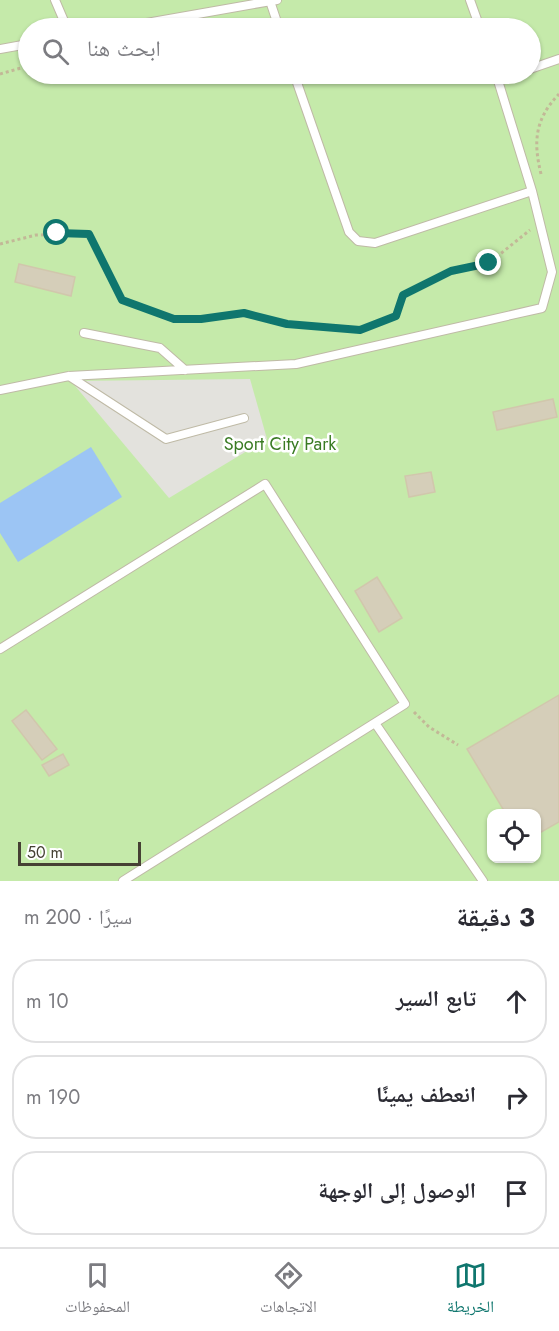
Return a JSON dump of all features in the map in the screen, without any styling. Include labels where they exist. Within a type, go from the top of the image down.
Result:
[{"type":"lane","points":[[55,0],[63,18]]},
{"type":"lane","points":[[470,0],[476,18]]},
{"type":"lane","points":[[176,18],[274,1],[277,18]]},
{"type":"lane","points":[[0,49],[18,46]]},
{"type":"lane","points":[[541,65],[559,59]]},
{"type":"lane","points":[[297,84],[349,232],[358,240],[375,243],[532,191]]},
{"type":"lane","points":[[0,390],[69,376],[296,364],[542,308],[552,272],[532,191],[499,84]]},
{"type":"lane","points":[[84,333],[160,348],[185,370]]},
{"type":"lane","points":[[69,376],[166,439],[244,418]]},
{"type":"lane","points":[[0,649],[264,484],[405,704],[123,881]]},
{"type":"lane","points":[[375,723],[483,881]]},
{"type":"path","points":[[0,74],[18,69]]},
{"type":"path","points":[[542,180],[537,158],[537,133],[545,108],[559,94]]},
{"type":"path","points":[[0,244],[36,235],[89,234],[122,300],[174,319],[201,319],[244,313],[287,324],[360,330],[396,316],[403,295],[451,271],[489,263],[540,220]]},
{"type":"path","points":[[405,704],[429,727],[458,745]]},
{"type":"green space","name":"Sport City Park","points":[[0,0],[559,0],[559,881],[0,881]]},
{"type":"shaded area","points":[[250,379],[267,439],[169,498],[71,381]]},
{"type":"water","points":[[91,447],[122,497],[18,562],[0,533],[0,503]]},
{"type":"building","points":[[19,264],[75,277],[71,296],[15,282]]},
{"type":"building","points":[[553,399],[557,417],[497,430],[493,412]]},
{"type":"building","points":[[431,472],[435,492],[409,497],[405,476]]},
{"type":"building","points":[[377,577],[402,618],[379,632],[355,591]]},
{"type":"building","points":[[559,695],[559,822],[541,832],[541,809],[503,809],[467,749]]},
{"type":"building","points":[[26,710],[57,749],[42,760],[12,721]]},
{"type":"building","points":[[63,754],[69,765],[49,776],[42,765]]},
{"type":"route","points":[[57,233],[89,234],[122,300],[174,319],[201,319],[244,313],[287,324],[360,330],[396,316],[403,295],[451,271],[489,263]]}]
